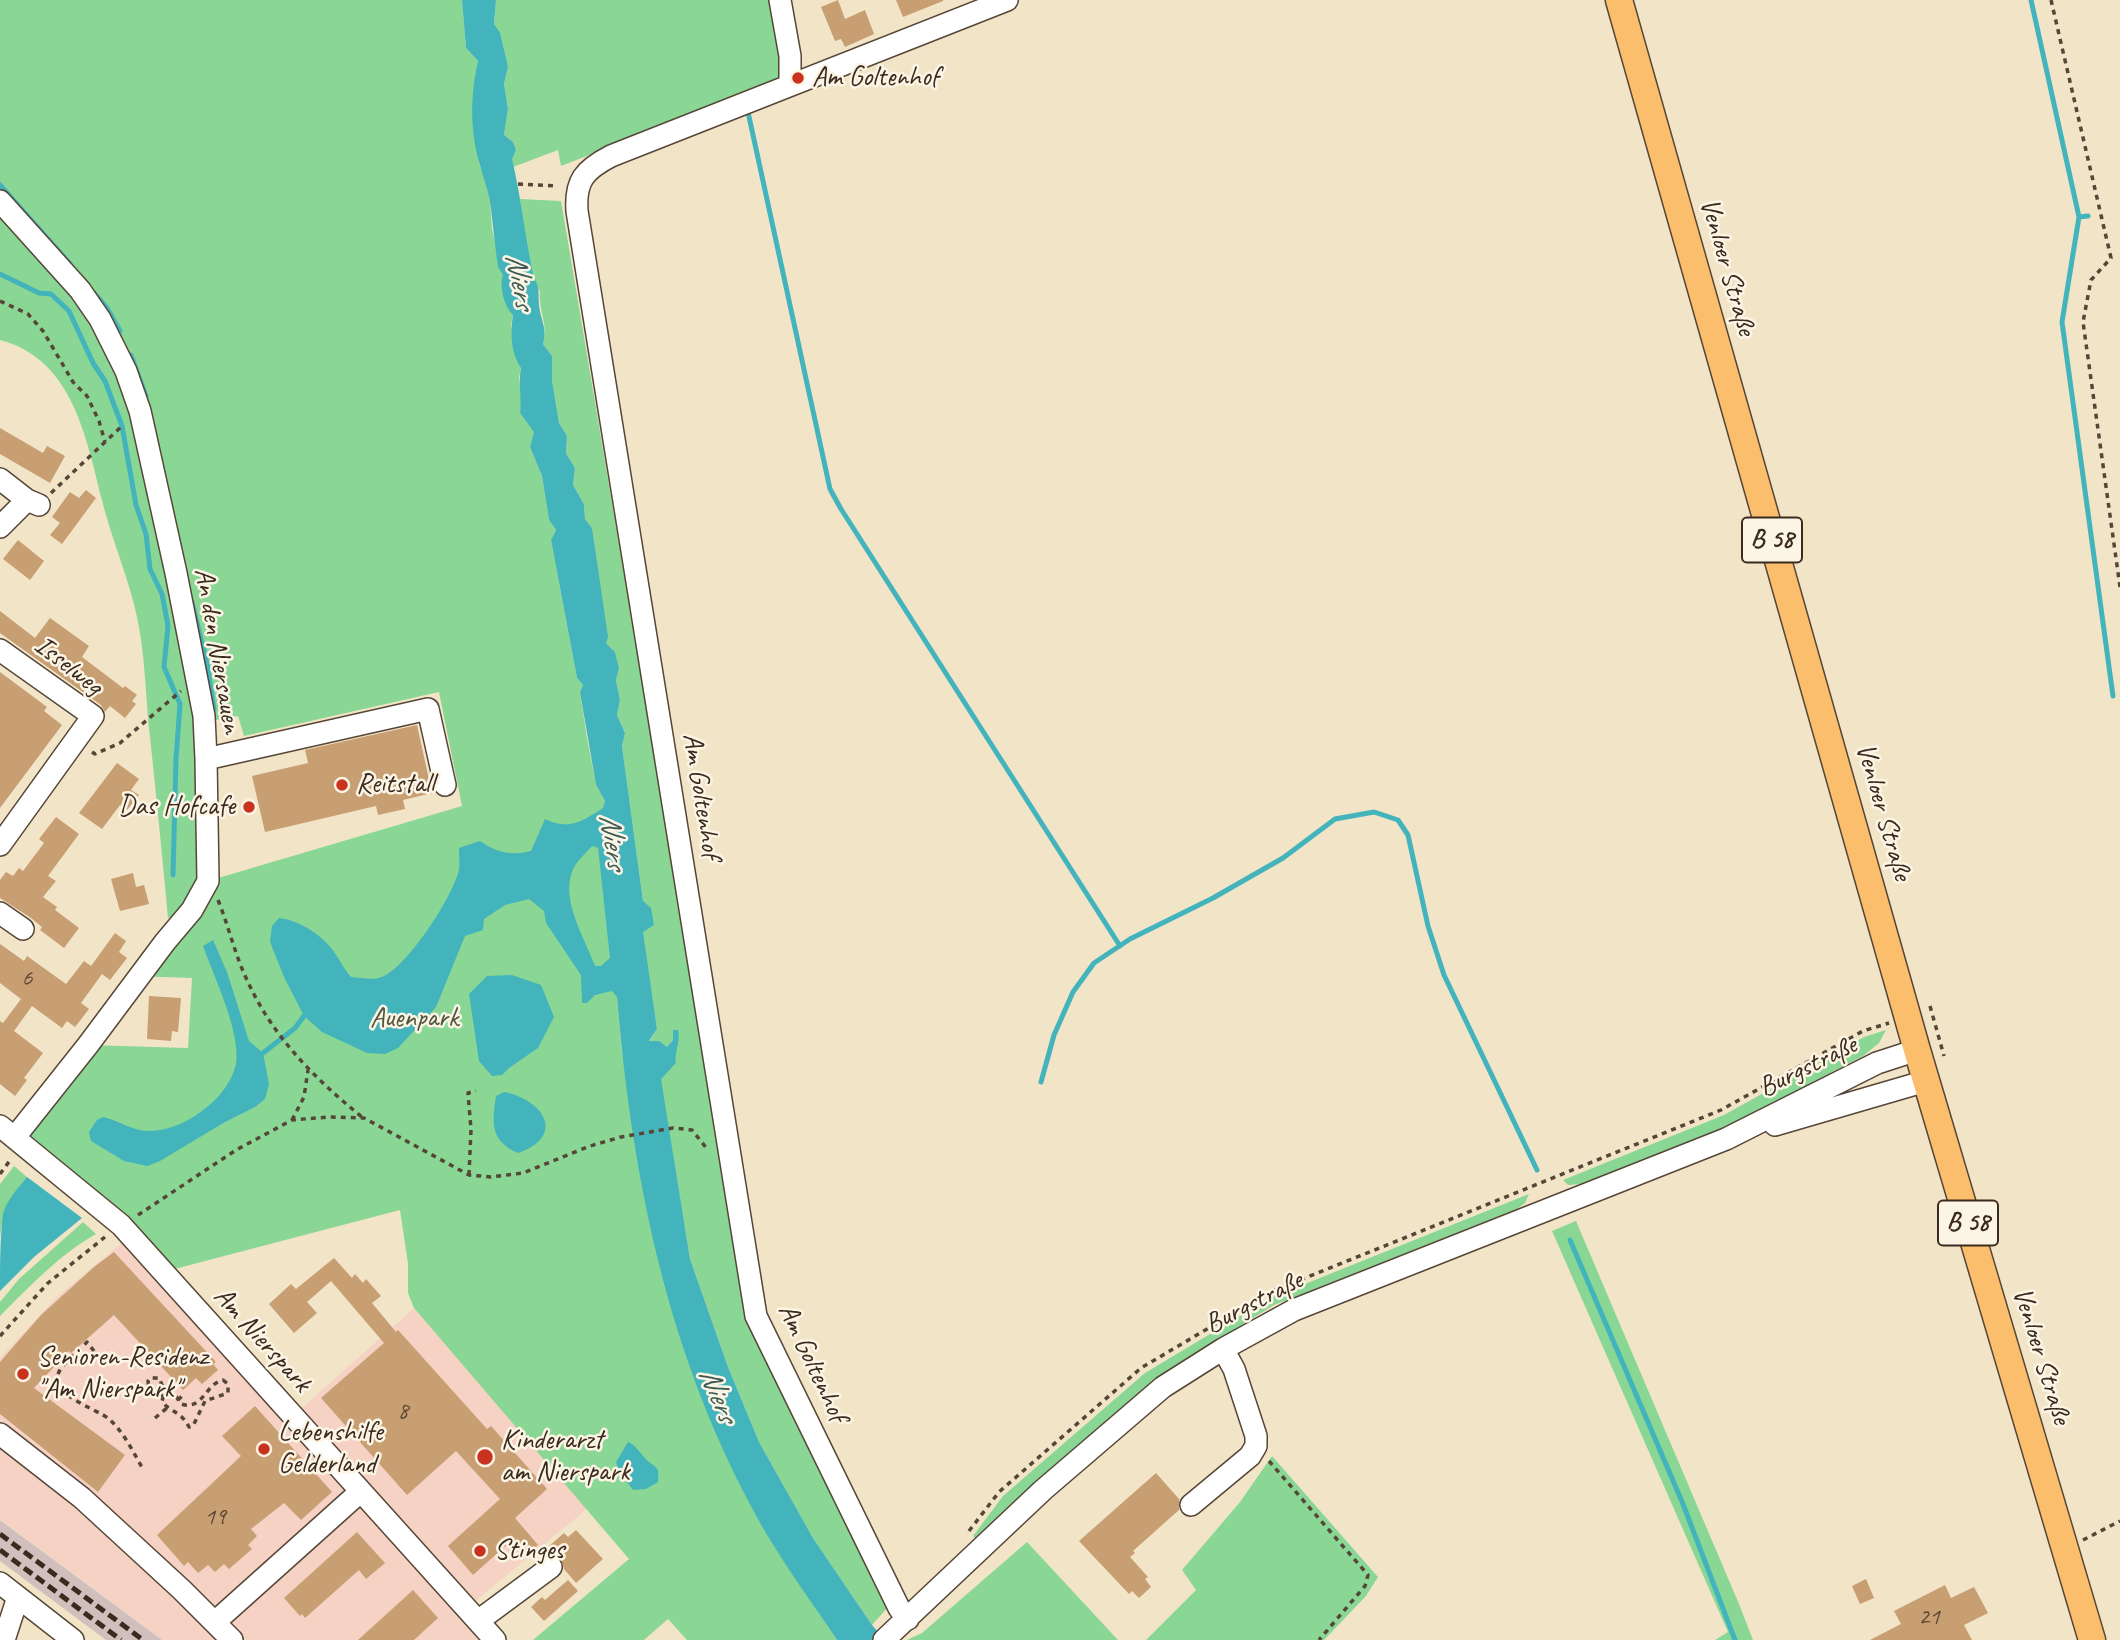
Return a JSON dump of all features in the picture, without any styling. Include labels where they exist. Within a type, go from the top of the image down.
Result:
[{"type":"main road","name":"Venloer Straße","points":[[1619,0],[1917,1050],[2092,1640]]},
{"type":"street","points":[[780,0],[790,56],[790,85]]},
{"type":"street","points":[[578,187],[589,169],[611,156],[1007,0]]},
{"type":"street","name":"Am Goltenhof","points":[[578,187],[577,211],[756,1315],[899,1608],[896,1630]]},
{"type":"street","name":"An den Niersauen","points":[[0,201],[80,290],[100,319],[126,371],[139,411],[176,573],[204,716],[208,881],[192,911],[165,942],[88,1045],[8,1131]]},
{"type":"street","points":[[0,479],[33,503],[0,527]]},
{"type":"street","name":"Isselweg","points":[[0,650],[93,716],[3,834]]},
{"type":"street","points":[[206,759],[428,709],[445,785]]},
{"type":"street","points":[[0,913],[23,929]]},
{"type":"street","name":"Burgstraße","points":[[896,1630],[1044,1490],[1163,1387],[1223,1349],[1294,1310],[1726,1139],[1877,1063],[1917,1050]]},
{"type":"street","name":"Burgstraße","points":[[1726,1139],[1926,1081]]},
{"type":"street","name":"Am Nierspark","points":[[8,1131],[121,1225],[495,1640]]},
{"type":"street","points":[[1191,1505],[1250,1456],[1256,1446],[1256,1436],[1234,1370],[1223,1349]]},
{"type":"street","points":[[0,1434],[82,1498],[232,1640]]},
{"type":"street","points":[[215,1622],[360,1492]]},
{"type":"street","points":[[478,1621],[551,1567]]},
{"type":"street","points":[[0,1583],[73,1640]]},
{"type":"street","points":[[4,1640],[18,1597]]},
{"type":"path","points":[[2051,0],[2111,258],[2091,279],[2082,322],[2120,587]]},
{"type":"path","points":[[517,184],[578,187]]},
{"type":"path","points":[[0,301],[28,314],[43,331],[73,382],[86,396],[99,421],[104,442],[33,503]]},
{"type":"path","points":[[75,741],[95,754],[120,743],[163,706]]},
{"type":"path","points":[[208,881],[220,903],[247,980],[276,1032],[309,1070],[364,1118],[469,1175],[491,1177],[523,1173],[590,1146],[621,1137],[673,1128],[692,1130],[719,1160],[732,1163]]},
{"type":"path","points":[[292,1120],[304,1097],[309,1070]]},
{"type":"path","points":[[469,1175],[471,1129],[468,1093],[476,1091]]},
{"type":"path","points":[[0,1336],[48,1283],[121,1225],[236,1150],[292,1120],[364,1118]]},
{"type":"path","points":[[94,1350],[87,1342],[61,1368],[57,1380],[68,1396],[98,1411],[114,1424],[143,1469]]},
{"type":"path","points":[[163,1396],[149,1389],[150,1378],[159,1378],[162,1385],[174,1393],[181,1404],[191,1405],[206,1398],[225,1396],[229,1389],[223,1380],[216,1382],[211,1388],[206,1398],[201,1406],[193,1426],[189,1427],[182,1415],[162,1401],[163,1396]]},
{"type":"path","points":[[206,1384],[211,1388]]},
{"type":"path","points":[[163,1396],[171,1392]]},
{"type":"path","points":[[178,1400],[185,1393]]},
{"type":"path","points":[[155,1419],[169,1408]]},
{"type":"path","points":[[1256,1446],[1368,1575],[1365,1586],[1319,1640]]},
{"type":"path","points":[[2064,1546],[2083,1540],[2120,1521]]},
{"type":"shaded area","points":[[130,1236],[293,1416],[414,1308],[588,1508],[467,1608],[495,1640],[162,1640],[0,1519],[0,1358],[59,1295]]},
{"type":"shaded area","points":[[0,1520],[162,1640],[106,1640],[0,1561]]},
{"type":"green space","name":"Auenpark","points":[[0,0],[462,0],[466,48],[478,61],[473,125],[490,202],[492,229],[513,315],[511,326],[521,368],[520,413],[535,432],[530,447],[542,476],[549,520],[556,530],[551,540],[577,678],[583,685],[580,692],[596,785],[605,801],[598,848],[622,1053],[730,1461],[772,1543],[837,1640],[687,1640],[668,1619],[644,1640],[533,1640],[629,1559],[414,1308],[408,1293],[408,1264],[400,1210],[163,1272],[15,1137],[88,1045],[188,1048],[192,978],[132,976],[180,914],[168,918],[137,616],[90,452],[72,404],[60,383],[44,364],[25,350],[0,340]],"holes":[[[181,550],[216,720],[238,716],[244,736],[439,692],[462,806],[208,881],[204,716]]]},
{"type":"green space","points":[[496,0],[773,0],[779,22],[781,80],[561,166],[558,150],[513,167],[511,159],[516,150],[513,142],[504,135],[508,109],[504,84],[508,67],[494,24]]},
{"type":"green space","points":[[520,199],[561,201],[750,1319],[889,1606],[872,1625],[813,1538],[759,1442],[728,1367],[690,1259],[660,1078],[676,1063],[673,1040],[667,1047],[649,1042],[657,1029],[642,932],[643,901],[622,746],[625,733],[617,715],[620,700],[616,680],[619,668],[615,652],[606,643],[592,528],[585,519],[584,504],[573,485],[575,468],[566,453],[567,436],[559,423],[552,380],[552,356],[543,344],[545,331],[540,291],[531,282]]},
{"type":"green space","points":[[1886,1030],[1879,1043],[1863,1056],[1725,1128],[1581,1184],[1568,1185],[1563,1180],[1724,1115],[1864,1037]]},
{"type":"green space","points":[[14,1166],[27,1177],[8,1205],[0,1237],[0,1184]]},
{"type":"green space","points":[[1529,1194],[1525,1203],[1517,1209],[1274,1305],[1156,1378],[975,1538],[973,1536],[1003,1496],[1145,1373],[1270,1298]]},
{"type":"green space","points":[[1576,1221],[1753,1640],[1715,1640],[1728,1632],[1552,1231]]},
{"type":"green space","points":[[83,1222],[96,1234],[57,1261],[0,1316],[0,1302],[19,1279]]},
{"type":"green space","points":[[1272,1456],[1378,1577],[1366,1596],[1324,1640],[1146,1640],[1196,1590],[1182,1570],[1240,1502]]},
{"type":"green space","points":[[1027,1542],[1118,1640],[907,1640],[922,1633]]},
{"type":"water","name":"Niers","points":[[462,0],[496,0],[494,24],[500,33],[508,67],[504,84],[508,109],[504,135],[513,142],[516,150],[512,159],[533,274],[531,281],[536,281],[538,288],[545,334],[543,344],[552,356],[552,380],[559,423],[567,436],[566,453],[575,468],[573,485],[584,504],[585,519],[592,528],[608,637],[606,643],[615,652],[619,668],[616,680],[620,700],[617,715],[625,733],[622,746],[643,901],[651,908],[654,925],[643,932],[657,1029],[649,1041],[659,1041],[667,1047],[673,1040],[673,1030],[678,1030],[676,1063],[661,1079],[690,1259],[728,1367],[759,1442],[813,1538],[885,1640],[837,1640],[772,1543],[737,1479],[708,1414],[683,1347],[663,1279],[634,1140],[617,997],[612,991],[595,995],[587,1003],[582,1003],[581,975],[546,923],[544,911],[529,899],[505,905],[484,919],[483,930],[465,936],[436,1007],[398,1048],[385,1054],[367,1053],[322,1032],[304,1016],[270,942],[272,926],[279,918],[286,919],[301,924],[321,938],[351,977],[380,978],[394,969],[417,945],[439,913],[459,870],[459,848],[480,841],[504,852],[531,851],[545,819],[561,824],[576,823],[603,808],[605,801],[596,785],[580,692],[583,685],[577,678],[551,540],[556,530],[549,520],[542,476],[530,447],[534,432],[520,413],[521,368],[512,343],[513,315],[503,296],[503,275],[498,267],[489,197],[474,140],[472,100],[478,61],[466,48]],"holes":[[[592,846],[598,848],[610,958],[601,966],[595,966],[576,920],[569,883],[576,865]]]},
{"type":"water","points":[[213,940],[227,972],[249,1041],[263,1053],[269,1084],[265,1099],[160,1161],[147,1166],[124,1161],[91,1141],[89,1132],[97,1120],[103,1117],[142,1131],[172,1127],[194,1117],[212,1103],[232,1076],[236,1064],[235,1036],[203,946]]},
{"type":"water","points":[[512,975],[541,985],[554,1017],[538,1048],[502,1075],[492,1076],[479,1061],[469,994],[487,976]]},
{"type":"water","points":[[504,1092],[530,1103],[544,1120],[542,1138],[518,1153],[502,1143],[495,1130],[496,1096]]},
{"type":"water","points":[[27,1177],[82,1218],[34,1257],[0,1291],[3,1214],[10,1199]]},
{"type":"water","points":[[628,1442],[657,1469],[658,1482],[646,1489],[633,1490],[619,1471],[616,1462]]},
{"type":"building","points":[[838,0],[845,19],[865,10],[874,34],[845,47],[841,39],[835,41],[821,7]]},
{"type":"building","points":[[896,0],[943,0],[943,1],[903,17]]},
{"type":"building","points":[[0,428],[43,453],[47,446],[65,456],[50,483],[0,454]]},
{"type":"building","points":[[86,490],[96,498],[62,544],[50,535],[60,523],[52,517],[70,492],[79,498]]},
{"type":"building","points":[[18,540],[44,561],[30,580],[3,559]]},
{"type":"building","points":[[0,611],[35,638],[50,618],[89,646],[82,657],[123,688],[125,686],[137,695],[132,701],[136,704],[125,718],[110,706],[105,712],[101,705],[0,633]]},
{"type":"building","points":[[0,672],[47,707],[44,711],[62,725],[0,808]]},
{"type":"building","name":"Reitstall","points":[[417,725],[432,793],[403,800],[405,809],[378,815],[376,806],[265,832],[252,776],[308,763],[305,750]]},
{"type":"building","points":[[117,763],[139,779],[131,790],[139,795],[127,810],[120,805],[102,829],[79,813]]},
{"type":"building","points":[[56,817],[79,834],[48,876],[56,881],[43,897],[79,928],[64,948],[40,930],[42,927],[31,918],[0,898],[0,880],[6,872],[13,876],[19,868],[23,871],[44,843],[39,839]]},
{"type":"building","points":[[133,873],[136,887],[144,885],[149,904],[120,911],[111,879]]},
{"type":"building","points":[[115,933],[126,941],[119,952],[127,958],[110,980],[102,974],[81,1003],[89,1009],[75,1027],[67,1021],[62,1028],[32,1006],[14,1031],[43,1053],[24,1078],[27,1080],[15,1096],[0,1084],[0,1021],[3,1023],[21,999],[0,983],[0,944],[24,961],[27,956],[66,984],[84,961],[91,966]]},
{"type":"building","points":[[149,996],[181,998],[178,1032],[172,1031],[171,1041],[147,1039]]},
{"type":"building","name":"Senioren-Residenz \"Am Nierspark\"","points":[[114,1252],[216,1362],[213,1364],[218,1370],[202,1384],[196,1378],[183,1390],[114,1315],[71,1353],[69,1351],[34,1388],[125,1455],[98,1492],[0,1414],[0,1362],[41,1315]]},
{"type":"building","points":[[334,1258],[352,1278],[355,1274],[363,1283],[366,1279],[381,1296],[372,1303],[396,1332],[398,1330],[487,1429],[491,1426],[547,1489],[515,1518],[538,1545],[524,1557],[511,1541],[473,1575],[448,1546],[500,1499],[456,1451],[407,1495],[321,1398],[384,1343],[331,1281],[307,1302],[317,1313],[294,1333],[269,1304],[291,1284],[296,1289]]},
{"type":"building","points":[[255,1406],[332,1492],[301,1520],[284,1503],[251,1529],[257,1536],[248,1545],[252,1549],[229,1569],[224,1564],[215,1572],[208,1565],[198,1573],[188,1562],[184,1566],[157,1535],[241,1456],[222,1436]]},
{"type":"building","points":[[1156,1473],[1179,1499],[1179,1510],[1133,1551],[1135,1553],[1130,1557],[1148,1577],[1145,1579],[1151,1587],[1139,1598],[1132,1591],[1129,1594],[1079,1541]]},
{"type":"building","points":[[576,1530],[603,1559],[576,1583],[564,1569],[561,1559],[548,1547],[564,1533],[568,1537]]},
{"type":"building","points":[[357,1532],[385,1563],[366,1579],[359,1570],[305,1618],[302,1614],[300,1616],[284,1598]]},
{"type":"building","points":[[1866,1579],[1874,1598],[1860,1604],[1852,1586]]},
{"type":"building","points":[[568,1580],[578,1591],[544,1621],[531,1607],[542,1597],[545,1600]]},
{"type":"building","points":[[1945,1585],[1951,1598],[1974,1587],[1988,1613],[1964,1625],[1972,1640],[1870,1640],[1901,1624],[1894,1611]]},
{"type":"building","points":[[413,1590],[438,1618],[414,1640],[358,1640]]},
{"type":"waterway","points":[[2031,0],[2079,217]]},
{"type":"waterway","points":[[748,112],[830,489],[1120,946]]},
{"type":"waterway","points":[[0,185],[70,264]]},
{"type":"waterway","points":[[2088,216],[2079,217],[2062,322],[2113,696]]},
{"type":"waterway","points":[[0,274],[39,293],[51,294],[69,311],[93,363],[105,381],[122,426],[136,505],[146,534],[150,569],[162,594],[168,626],[164,667],[180,704],[173,875]]},
{"type":"waterway","points":[[94,293],[107,308],[120,331]]},
{"type":"waterway","points":[[131,355],[146,396]]},
{"type":"waterway","points":[[192,602],[207,664],[214,709]]},
{"type":"waterway","points":[[1041,1082],[1054,1035],[1073,992],[1094,963],[1130,939],[1213,898],[1283,858],[1335,819],[1374,812],[1398,820],[1408,835],[1428,926],[1444,975],[1537,1170]]},
{"type":"waterway","points":[[263,1053],[295,1028],[304,1016]]},
{"type":"waterway","points":[[1570,1240],[1683,1504],[1735,1640]]},
{"type":"railway","points":[[0,1534],[143,1640]]},
{"type":"railway","points":[[0,1550],[121,1640]]},
{"type":"place","name":"Am Goltenhof","points":[[798,78]]},
{"type":"place","name":"Reitstall","points":[[342,785]]},
{"type":"place","name":"Das Hofcafe","points":[[249,807]]},
{"type":"place","name":"Senioren-Residenz \"Am Nierspark\"","points":[[23,1374]]},
{"type":"place","name":"Lebenshilfe Gelderland","points":[[264,1449]]},
{"type":"place","name":"Kinderarzt am Nierspark","points":[[485,1457]]},
{"type":"place","name":"Stinges","points":[[480,1551]]}]
